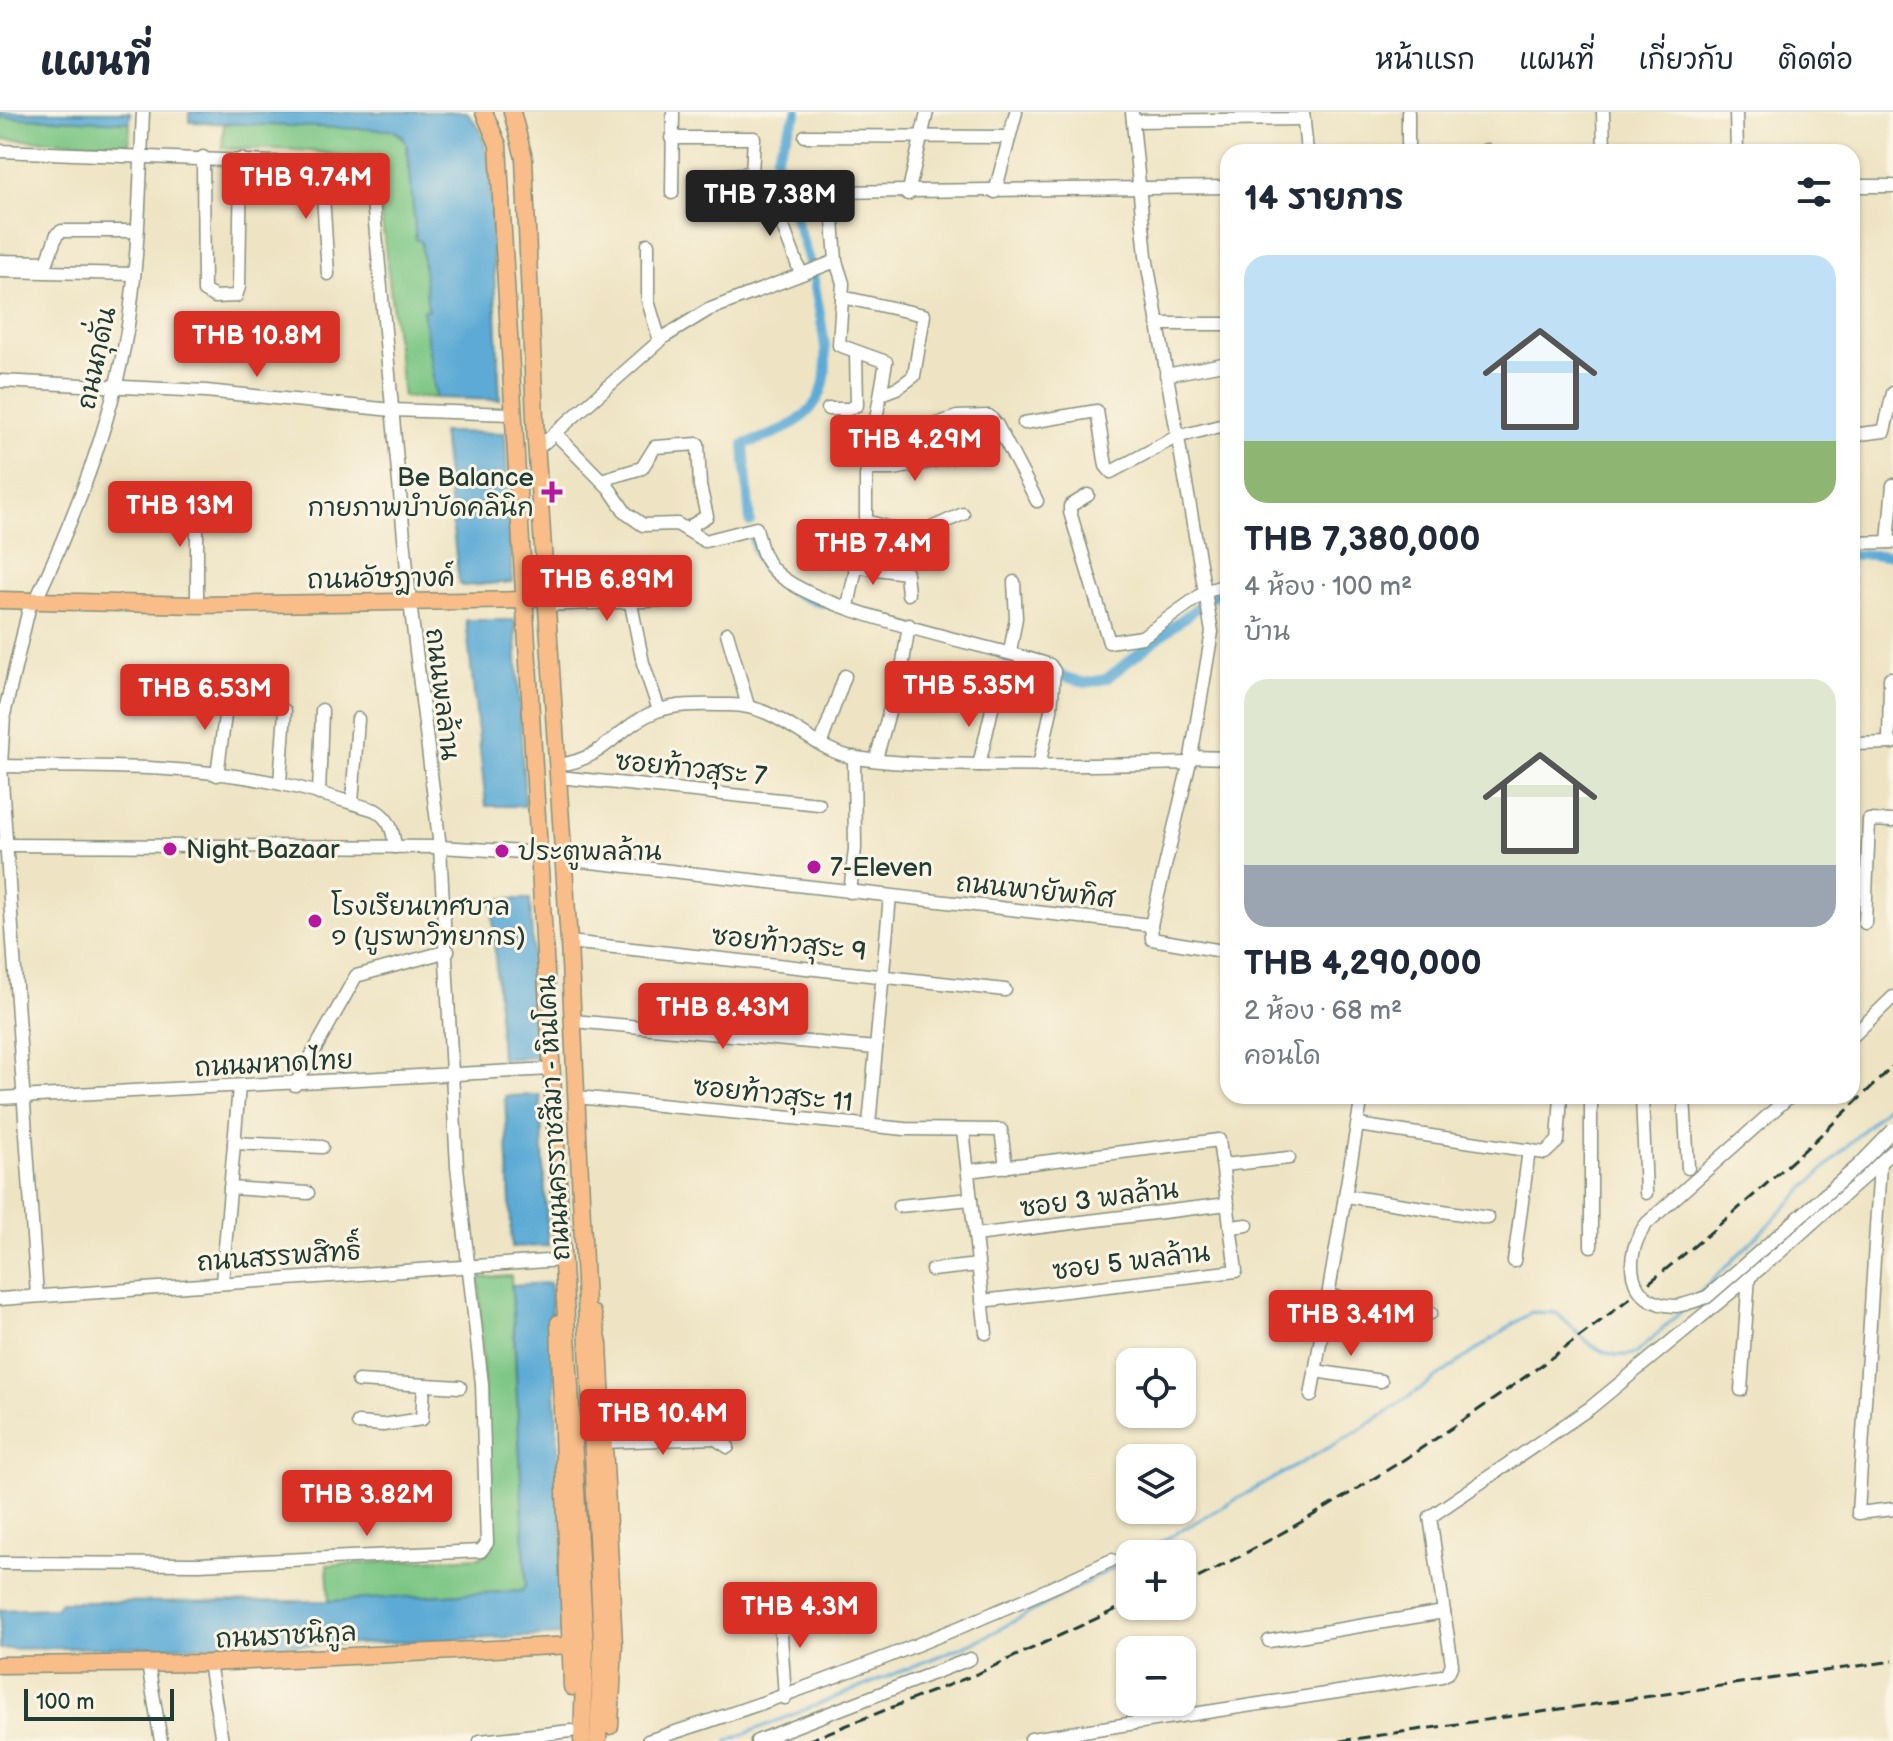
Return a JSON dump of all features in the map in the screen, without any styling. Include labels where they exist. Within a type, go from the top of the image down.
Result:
[{"type":"main road","points":[[484,112],[498,145],[522,600],[540,853],[562,1268],[558,1346],[575,1738]]},
{"type":"main road","name":"ถนนนครราชสีมา - หินโคน","points":[[512,112],[524,158],[536,450],[569,942],[584,1273],[577,1345],[602,1644],[598,1741]]},
{"type":"main road","points":[[512,414],[534,414]]},
{"type":"main road","name":"ถนนอัษฎางค์","points":[[0,600],[197,605],[545,602]]},
{"type":"main road","points":[[540,853],[564,859]]},
{"type":"main road","points":[[562,1268],[577,1345],[585,1645],[575,1738]]},
{"type":"main road","points":[[584,1273],[599,1344],[614,1645],[609,1741]]},
{"type":"main road","name":"ถนนราชนิกูล","points":[[0,1665],[209,1663],[573,1645]]},
{"type":"street","name":"ถนนกุดั่น","points":[[37,1295],[9,862],[2,845],[4,715],[33,600],[75,511],[116,384],[134,274],[143,112]]},
{"type":"street","points":[[672,193],[673,112]]},
{"type":"street","points":[[908,194],[927,112]]},
{"type":"street","points":[[995,192],[1016,112]]},
{"type":"street","points":[[1408,112],[1408,144]]},
{"type":"street","points":[[1603,112],[1604,144]]},
{"type":"street","points":[[1609,112],[1610,144]]},
{"type":"street","points":[[1736,112],[1737,144]]},
{"type":"street","points":[[1220,951],[1152,939],[1151,925],[1190,760],[1212,632],[1157,324],[1132,116],[1304,116],[1306,144]]},
{"type":"street","points":[[671,138],[751,136],[754,139],[752,173],[696,178]]},
{"type":"street","points":[[805,136],[1008,137]]},
{"type":"street","points":[[0,151],[321,164],[328,274]]},
{"type":"street","points":[[203,157],[204,291],[221,297],[236,296],[239,287],[241,159]]},
{"type":"street","name":"ถนนพลล้าน","points":[[0,1563],[199,1564],[481,1551],[487,1543],[482,1384],[457,1167],[448,951],[440,847],[410,602],[372,190],[364,177],[349,168],[321,164]]},
{"type":"street","points":[[1860,186],[1893,186]]},
{"type":"street","points":[[848,606],[854,566],[866,521],[868,469],[886,362],[839,345],[843,283],[836,261],[831,192],[908,194],[1220,187]]},
{"type":"street","points":[[769,190],[801,274]]},
{"type":"street","points":[[0,261],[48,262],[57,234],[62,231],[136,231]]},
{"type":"street","points":[[648,244],[648,301],[660,341]]},
{"type":"street","points":[[536,450],[660,341],[708,310],[836,261]]},
{"type":"street","points":[[0,271],[134,274]]},
{"type":"street","points":[[842,297],[924,315],[913,377],[881,394]]},
{"type":"street","points":[[1157,324],[1220,324]]},
{"type":"street","points":[[828,409],[849,409],[857,405],[856,352]]},
{"type":"street","points":[[1166,375],[1220,365]]},
{"type":"street","points":[[0,381],[116,384],[392,410],[512,414]]},
{"type":"street","points":[[1860,434],[1884,431],[1893,393]]},
{"type":"street","points":[[1024,423],[1098,412],[1106,466],[1111,472],[1176,437],[1220,426]]},
{"type":"street","points":[[871,447],[957,417],[989,416],[997,425],[1037,501]]},
{"type":"street","points":[[556,434],[601,480],[626,513],[643,525],[677,524],[705,541],[756,528],[764,556],[773,570],[802,591],[1050,665],[1054,671],[1039,766]]},
{"type":"street","points":[[601,480],[642,468],[655,447],[698,444],[700,486],[707,516],[686,529]]},
{"type":"street","points":[[868,469],[894,469],[960,456]]},
{"type":"street","points":[[1860,543],[1890,542],[1893,485]]},
{"type":"street","points":[[197,494],[197,605]]},
{"type":"street","points":[[1088,495],[1070,506],[1070,512],[1109,642],[1142,637],[1205,592],[1220,587]]},
{"type":"street","points":[[866,521],[915,535],[963,514]]},
{"type":"street","points":[[854,566],[907,574],[908,594]]},
{"type":"street","points":[[1010,652],[1016,618],[1014,582]]},
{"type":"street","points":[[545,602],[631,604],[667,600]]},
{"type":"street","points":[[631,604],[640,652],[659,710]]},
{"type":"street","points":[[876,759],[903,662],[909,625]]},
{"type":"street","points":[[727,633],[748,706]]},
{"type":"street","points":[[821,743],[845,676]]},
{"type":"street","points":[[1860,744],[1891,743],[1890,678],[1893,679]]},
{"type":"street","points":[[979,765],[995,696],[993,687],[980,682]]},
{"type":"street","points":[[217,775],[228,693]]},
{"type":"street","points":[[559,771],[615,742],[632,724],[659,710],[748,706],[764,709],[821,743],[854,757],[1039,766],[1220,758]]},
{"type":"street","points":[[319,794],[322,710]]},
{"type":"street","points":[[280,783],[285,711]]},
{"type":"street","points":[[352,803],[358,719]]},
{"type":"street","points":[[850,892],[855,849],[854,757]]},
{"type":"street","name":"ซอยท้าวสุระ 7","points":[[559,771],[819,804]]},
{"type":"street","points":[[1,773],[217,775],[280,783],[352,803],[385,816],[393,830],[395,847]]},
{"type":"street","points":[[1865,923],[1869,820],[1893,821]]},
{"type":"street","points":[[2,845],[440,847],[540,853]]},
{"type":"street","name":"ถนนพายัพทิศ","points":[[564,859],[1151,925]]},
{"type":"street","points":[[869,1125],[890,896]]},
{"type":"street","name":"ซอยท้าวสุระ 9","points":[[569,942],[883,974],[1005,990]]},
{"type":"street","points":[[295,1085],[356,976],[448,951]]},
{"type":"street","points":[[1860,1029],[1893,997]]},
{"type":"street","points":[[573,1021],[876,1048]]},
{"type":"street","name":"ถนนมหาดไทย","points":[[0,1098],[295,1085],[551,1069]]},
{"type":"street","points":[[222,1282],[239,1087]]},
{"type":"street","name":"ซอยท้าวสุระ 11","points":[[577,1097],[869,1125],[1001,1130],[1006,1167]]},
{"type":"street","points":[[1311,1396],[1361,1104]]},
{"type":"street","points":[[1358,1125],[1545,1153],[1558,1141],[1560,1104]]},
{"type":"street","points":[[1591,1104],[1591,1246]]},
{"type":"street","points":[[1642,1104],[1646,1193]]},
{"type":"street","points":[[1684,1104],[1688,1168]]},
{"type":"street","points":[[1782,1104],[1739,1145],[1647,1223],[1636,1237],[1630,1269],[1650,1297],[1676,1306],[1707,1297],[1858,1166],[1893,1130]]},
{"type":"street","points":[[963,1130],[986,1333]]},
{"type":"street","points":[[968,1171],[1219,1140],[1223,1165],[1289,1158]]},
{"type":"street","points":[[234,1143],[322,1147]]},
{"type":"street","points":[[1514,1261],[1529,1150]]},
{"type":"street","points":[[1031,1739],[1448,1673],[1452,1664],[1430,1517],[1590,1408],[1893,1151]]},
{"type":"street","points":[[1880,1164],[1858,1513],[1893,1509]]},
{"type":"street","name":"ซอย 5 พลล้าน","points":[[982,1301],[1236,1271],[1223,1165]]},
{"type":"street","points":[[230,1188],[308,1193]]},
{"type":"street","points":[[1346,1196],[1488,1218]]},
{"type":"street","points":[[899,1206],[971,1199]]},
{"type":"street","name":"ซอย 3 พลล้าน","points":[[975,1235],[1228,1204]]},
{"type":"street","points":[[1231,1227],[1247,1225]]},
{"type":"street","name":"ถนนสรรพสิทธิ์","points":[[0,1299],[469,1265],[562,1268]]},
{"type":"street","points":[[932,1270],[978,1265]]},
{"type":"street","points":[[1741,1390],[1749,1276]]},
{"type":"street","points":[[1329,1296],[1431,1313]]},
{"type":"street","points":[[1315,1371],[1381,1381]]},
{"type":"street","points":[[358,1381],[460,1387]]},
{"type":"street","points":[[358,1423],[383,1425],[422,1419],[424,1385]]},
{"type":"street","points":[[604,1442],[714,1438],[728,1447]]},
{"type":"street","points":[[648,1741],[785,1698],[980,1622],[1112,1560]]},
{"type":"street","points":[[779,1604],[785,1698]]},
{"type":"street","points":[[1269,1641],[1444,1612]]},
{"type":"street","points":[[757,1741],[970,1659]]},
{"type":"street","points":[[209,1663],[222,1741]]},
{"type":"street","points":[[148,1664],[161,1741]]},
{"type":"street","points":[[480,1741],[575,1738]]},
{"type":"green space","points":[[0,117],[130,122],[129,144],[0,139]]},
{"type":"green space","points":[[224,123],[393,130],[406,140],[416,240],[421,240],[428,310],[423,311],[436,398],[403,397],[377,179],[362,167],[325,153],[222,148]]},
{"type":"green space","points":[[511,1276],[526,1585],[522,1591],[329,1601],[327,1565],[479,1557],[487,1553],[490,1543],[479,1278]]},
{"type":"water","points":[[0,112],[130,112],[130,122],[0,117]]},
{"type":"water","points":[[189,112],[467,112],[481,131],[489,159],[500,400],[436,398],[423,310],[428,310],[421,241],[416,240],[408,147],[402,135],[392,130],[189,122]]},
{"type":"water","points":[[442,432],[505,433],[512,582],[463,586],[459,583]]},
{"type":"water","points":[[466,620],[515,620],[525,806],[486,806]]},
{"type":"water","points":[[492,899],[530,899],[538,1057],[501,1059]]},
{"type":"water","points":[[540,1095],[548,1246],[512,1247],[505,1096]]},
{"type":"water","points":[[550,1283],[567,1632],[564,1635],[354,1644],[0,1649],[0,1610],[55,1608],[61,1602],[329,1601],[522,1591],[526,1585],[512,1285]]},
{"type":"waterway","points":[[797,112],[776,157],[811,267]]},
{"type":"waterway","points":[[750,522],[744,444],[779,431],[802,417],[817,400],[824,381],[826,359],[813,274]]},
{"type":"waterway","points":[[753,538],[762,562],[776,580],[821,603]]},
{"type":"waterway","points":[[1860,555],[1893,555]]},
{"type":"waterway","points":[[1210,598],[1220,594]]},
{"type":"waterway","points":[[1059,675],[1085,683],[1106,679],[1203,603]]},
{"type":"waterway","points":[[1006,658],[1049,672]]},
{"type":"waterway","points":[[1698,1295],[1893,1100]]},
{"type":"waterway","points":[[1164,1540],[1365,1427],[1531,1312],[1556,1313],[1601,1351],[1623,1355],[1637,1353],[1684,1309]]},
{"type":"waterway","points":[[727,1741],[981,1639],[1116,1567]]},
{"type":"railway","points":[[1860,1098],[1893,1066]]},
{"type":"railway","points":[[1196,1579],[1373,1479],[1557,1353],[1732,1214],[1853,1104]]},
{"type":"railway","points":[[807,1741],[979,1673],[1116,1609]]},
{"type":"railway","points":[[1340,1741],[1893,1661]]},
{"type":"place","name":"Be Balance กายภาพบำบัดคลินิก","points":[[552,492]]},
{"type":"place","name":"Night Bazaar","points":[[170,849]]},
{"type":"place","name":"ประตูพลล้าน","points":[[502,851]]},
{"type":"place","name":"7-Eleven","points":[[814,867]]},
{"type":"place","name":"โรงเรียนเทศบาล ๑ (บูรพาวิทยากร)","points":[[315,921]]}]
